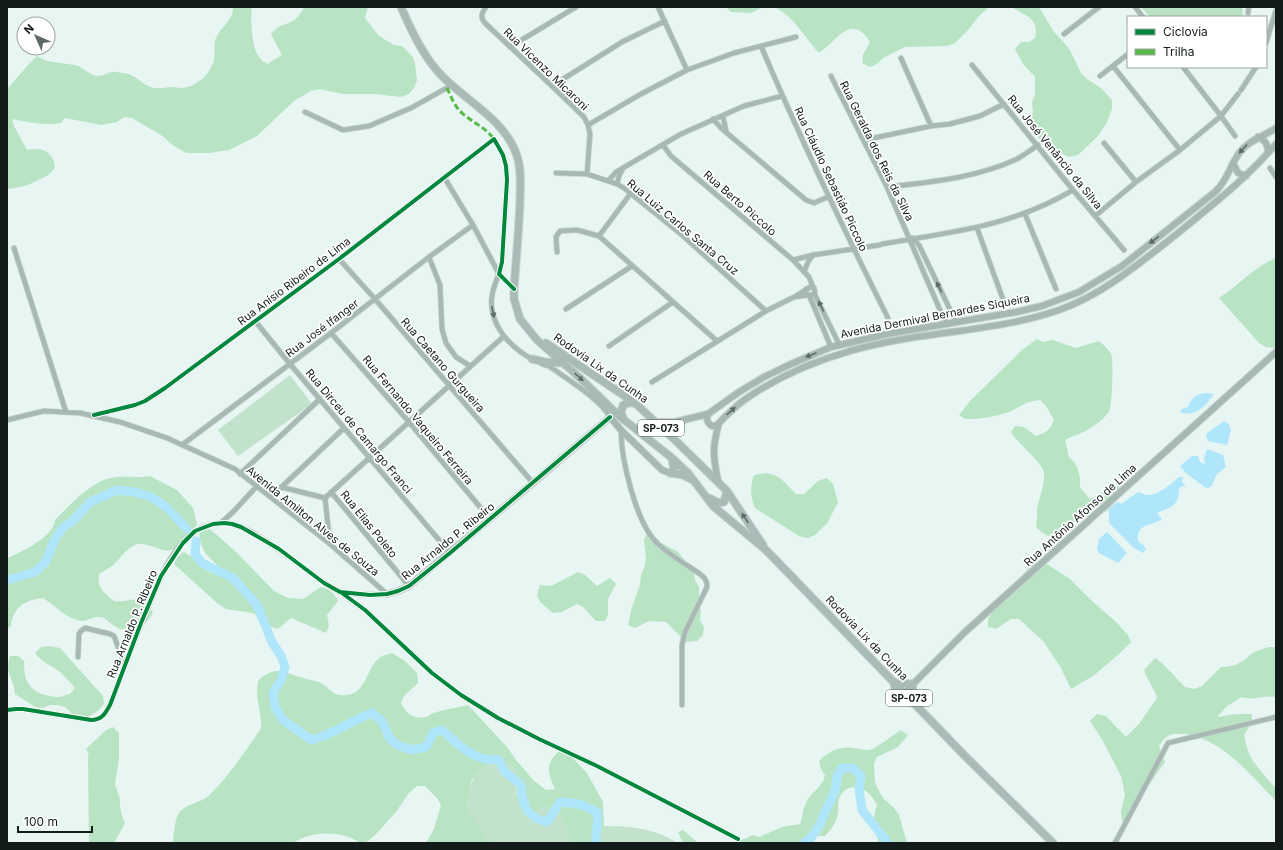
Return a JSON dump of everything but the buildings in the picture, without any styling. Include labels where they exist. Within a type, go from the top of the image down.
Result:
[{"type":"main road","name":"Rodovia Lix da Cunha","points":[[401,7],[433,66],[452,85],[499,126],[510,140],[517,156],[520,168],[521,184],[514,299],[520,320],[537,340],[618,415],[672,458],[688,473],[705,496],[727,518],[767,551],[894,683],[894,687],[902,694]]},
{"type":"main road","name":"Avenida Dermival Bernardes Siqueira","points":[[708,414],[739,392],[764,377],[839,344],[1035,308],[1080,292],[1122,266],[1215,192],[1225,182],[1233,163],[1241,151],[1258,137],[1276,128]]},
{"type":"main road","points":[[1258,137],[1267,145],[1268,153]]},
{"type":"main road","name":"Avenida Dermival Bernardes Siqueira","points":[[719,423],[732,410],[749,397],[791,373],[822,360],[878,344],[1024,320],[1059,310],[1084,300],[1122,277],[1222,198],[1246,176],[1276,144]]},
{"type":"main road","points":[[1233,163],[1238,173],[1246,176]]},
{"type":"main road","name":"Rodovia Lix da Cunha","points":[[530,332],[635,403],[727,491],[767,551]]},
{"type":"main road","name":"Rua Antônio Afonso de Lima","points":[[902,694],[965,632],[1276,352]]},
{"type":"main road","points":[[532,359],[545,362],[563,363]]},
{"type":"main road","points":[[623,418],[621,412],[623,405],[635,403]]},
{"type":"main road","points":[[708,414],[706,419],[712,426],[716,426],[719,423]]},
{"type":"main road","points":[[654,422],[675,422],[708,414]]},
{"type":"main road","points":[[610,417],[621,430],[662,470],[670,474],[683,475],[693,480]]},
{"type":"main road","name":"Rua Arnaldo P. Ribeiro","points":[[387,594],[409,586],[610,417]]},
{"type":"main road","points":[[718,481],[714,458],[714,441],[719,423]]},
{"type":"main road","points":[[670,474],[674,469],[672,458]]},
{"type":"main road","points":[[705,496],[719,503],[724,502],[727,491]]},
{"type":"main road","points":[[894,683],[913,684],[912,694],[915,704],[908,703],[902,694]]},
{"type":"main road","name":"SP-073","points":[[915,704],[1052,843]]},
{"type":"street","name":"Rua Vicenzo Micaroni","points":[[486,7],[482,13],[483,21],[578,110],[588,125],[590,134],[587,174]]},
{"type":"street","points":[[510,47],[576,7]]},
{"type":"street","points":[[658,7],[687,70]]},
{"type":"street","points":[[1064,34],[1100,7]]},
{"type":"street","points":[[1135,7],[1142,16]]},
{"type":"street","points":[[1248,13],[1249,7]]},
{"type":"street","points":[[1267,41],[1276,10]]},
{"type":"street","points":[[552,86],[622,42],[665,21]]},
{"type":"street","points":[[588,125],[641,94],[687,70],[734,53],[796,37]]},
{"type":"street","name":"Rua Cláudio Sebastiáo Piccolo","points":[[761,46],[828,197],[888,318]]},
{"type":"street","points":[[1100,76],[1127,55]]},
{"type":"street","points":[[901,58],[931,126]]},
{"type":"street","name":"Rua José Venâncio da Silva","points":[[972,65],[1073,190],[1124,250]]},
{"type":"street","points":[[1113,66],[1180,150]]},
{"type":"street","points":[[1183,68],[1235,136]]},
{"type":"street","points":[[1095,216],[1221,116],[1254,68]]},
{"type":"street","name":"Rua Geralda dos Reis da Silva","points":[[831,76],[864,140],[911,239]]},
{"type":"street","points":[[305,112],[343,130],[369,126],[411,108],[452,85]]},
{"type":"street","points":[[608,181],[613,174],[681,134],[744,106],[782,96]]},
{"type":"street","points":[[864,140],[931,126],[950,124],[980,116],[1004,104]]},
{"type":"street","points":[[723,116],[726,131]]},
{"type":"street","points":[[713,119],[806,200],[814,203],[828,197]]},
{"type":"street","name":"Rua Anísio Ribeiro de Lima","points":[[94,415],[123,409],[145,401],[165,388],[339,259],[494,139],[503,155],[506,166],[507,180],[502,262],[499,274]]},
{"type":"street","points":[[1104,143],[1136,182]]},
{"type":"street","name":"Rua Berto Piccolo","points":[[662,146],[671,156],[793,260],[806,273]]},
{"type":"street","points":[[887,187],[967,175],[991,169],[1017,158],[1038,146]]},
{"type":"street","points":[[617,184],[623,168]]},
{"type":"street","points":[[1270,168],[1276,177]]},
{"type":"street","name":"Rua Luiz Carlos Santa Cruz","points":[[556,173],[587,174],[617,184],[631,193],[687,240],[766,311]]},
{"type":"street","points":[[444,177],[473,225],[499,274],[514,289]]},
{"type":"street","points":[[793,260],[853,248],[881,245],[977,228],[1025,214],[1055,201],[1073,190]]},
{"type":"street","points":[[599,236],[631,193]]},
{"type":"street","points":[[1025,214],[1056,289]]},
{"type":"street","name":"Rua José Ifanger","points":[[182,445],[473,225]]},
{"type":"street","points":[[977,228],[1004,302]]},
{"type":"street","points":[[557,252],[556,237],[560,231],[577,230],[599,236],[717,341]]},
{"type":"street","points":[[911,239],[919,246],[956,322]]},
{"type":"street","points":[[911,239],[946,324]]},
{"type":"street","points":[[14,248],[34,307],[66,412]]},
{"type":"street","points":[[813,255],[806,266],[809,288],[806,292],[811,295],[839,344]]},
{"type":"street","name":"Rua Caetano Gurgueira","points":[[429,257],[440,285],[442,329],[446,342],[450,351],[470,366]]},
{"type":"street","name":"Rua Caetano Gurgueira","points":[[339,259],[533,483]]},
{"type":"street","points":[[566,308],[632,266]]},
{"type":"street","points":[[499,274],[492,295],[492,304],[494,318],[503,337],[518,350],[532,359],[549,366],[567,379],[606,410],[610,417]]},
{"type":"street","points":[[652,382],[766,311],[809,288],[815,290],[811,295],[794,297]]},
{"type":"street","points":[[811,295],[831,347]]},
{"type":"street","points":[[609,346],[673,302]]},
{"type":"street","name":"Rua Dirceu de Camargo Franci","points":[[255,321],[450,553]]},
{"type":"street","name":"Rua Fernando Vaqueiro Ferreira","points":[[332,333],[490,519]]},
{"type":"street","name":"Rua Elias Poleto","points":[[325,498],[448,385],[503,337]]},
{"type":"street","points":[[240,474],[320,399]]},
{"type":"street","name":"Avenida Amilton Alves de Souza","points":[[7,420],[44,411],[94,415],[144,429],[235,469],[330,544],[387,594]]},
{"type":"street","points":[[271,497],[344,428]]},
{"type":"street","points":[[621,430],[625,463],[632,492],[642,520],[649,533],[658,544],[700,574],[707,582],[707,587],[685,632],[682,644],[682,705]]},
{"type":"street","points":[[221,523],[257,486]]},
{"type":"street","points":[[281,487],[325,498],[330,544]]},
{"type":"street","name":"Rua Elias Poleto","points":[[331,492],[409,586]]},
{"type":"street","name":"Rua Arnaldo P. Ribeiro","points":[[7,710],[23,709],[91,720],[97,720],[104,715],[110,705],[161,576],[173,556],[187,538],[195,531],[208,525],[221,523],[241,527],[279,549],[324,583],[340,592],[370,595],[387,594]]},
{"type":"street","points":[[340,592],[365,610],[432,673],[467,699],[539,740],[596,766],[738,839]]},
{"type":"street","points":[[78,657],[79,634],[85,628],[114,636],[125,666]]},
{"type":"street","points":[[1115,843],[1168,742],[1276,717]]},
{"type":"green space","points":[[233,7],[252,7],[251,17],[253,43],[259,58],[267,64],[282,55],[271,34],[275,29],[296,18],[304,7],[368,7],[365,18],[379,36],[394,45],[402,46],[413,57],[417,80],[414,88],[409,94],[401,97],[375,94],[343,94],[319,89],[311,91],[294,101],[257,136],[229,150],[209,153],[186,153],[171,144],[164,137],[132,118],[124,117],[117,122],[101,125],[65,118],[61,123],[48,124],[12,119],[14,126],[27,150],[37,149],[46,151],[52,157],[55,167],[48,175],[31,184],[7,189],[7,89],[37,56],[51,62],[78,66],[97,76],[116,72],[131,75],[147,86],[154,88],[185,88],[196,83],[208,73],[214,60],[215,41],[217,36],[231,17]]},
{"type":"green space","points":[[726,7],[763,7],[751,13],[731,12]]},
{"type":"green space","points":[[774,7],[989,7],[955,43],[947,46],[905,47],[883,58],[877,64],[870,67],[862,63],[863,55],[870,42],[863,33],[857,29],[850,29],[844,32],[819,53],[793,21]]},
{"type":"green space","points":[[1012,7],[1039,7],[1054,32],[1071,52],[1081,73],[1101,88],[1112,100],[1112,109],[1106,124],[1098,136],[1078,155],[1069,157],[1048,148],[1036,135],[1031,120],[1033,111],[1032,102],[1035,95],[1035,77],[1023,64],[1015,49],[1021,42],[1029,42],[1035,38],[1036,31],[1030,18]]},
{"type":"green space","points":[[1141,7],[1242,7],[1243,15],[1242,16],[1149,16]]},
{"type":"green space","points":[[1276,258],[1276,348],[1266,347],[1259,343],[1219,298],[1261,266]]},
{"type":"green space","points":[[1037,339],[1043,342],[1053,340],[1076,348],[1099,341],[1109,350],[1112,358],[1112,393],[1109,412],[1091,428],[1065,440],[1069,457],[1075,463],[1078,470],[1080,487],[1090,499],[1117,485],[1123,489],[1120,497],[1107,511],[1083,517],[1070,525],[1058,537],[1046,535],[1036,527],[1037,509],[1044,479],[1043,470],[1037,461],[1011,432],[1015,426],[1024,427],[1036,436],[1047,431],[1054,420],[1046,406],[1040,400],[1028,403],[1007,413],[990,417],[968,419],[959,415],[970,401],[1022,350]]},
{"type":"green space","points":[[290,375],[312,404],[238,456],[218,430]]},
{"type":"green space","points":[[766,473],[779,478],[796,494],[804,494],[818,481],[827,478],[833,484],[838,502],[828,522],[815,535],[808,538],[799,536],[755,508],[751,495],[754,475]]},
{"type":"green space","points":[[150,476],[177,490],[193,508],[197,524],[182,544],[172,550],[166,550],[143,544],[134,545],[130,547],[112,566],[99,574],[100,586],[111,599],[118,602],[138,600],[142,601],[148,606],[153,613],[145,624],[136,630],[125,631],[119,629],[102,617],[96,617],[84,621],[76,620],[66,615],[43,598],[25,603],[17,609],[12,619],[11,626],[7,629],[7,559],[35,544],[47,534],[52,528],[55,522],[54,521],[67,508],[82,494],[99,482],[116,477]]},
{"type":"green space","points":[[199,528],[210,529],[235,551],[274,591],[288,598],[303,599],[321,587],[327,589],[335,595],[338,601],[327,615],[329,626],[326,633],[291,618],[278,629],[271,627],[253,613],[226,609],[217,603],[174,564],[177,557],[184,552],[198,561],[209,572],[218,575],[217,565],[205,553],[200,541]]},
{"type":"green space","points":[[648,530],[658,541],[678,552],[694,571],[695,580],[699,587],[699,603],[701,611],[700,620],[704,627],[703,635],[697,641],[686,642],[666,622],[649,621],[635,628],[628,625],[646,559],[644,540]]},
{"type":"green space","points":[[1042,561],[1070,579],[1116,622],[1128,635],[1131,642],[1093,676],[1071,689],[1061,668],[1044,642],[1019,619],[1011,619],[996,629],[988,627],[988,619],[991,614],[1006,599],[1027,569],[1033,562]]},
{"type":"green space","points":[[578,572],[585,575],[597,586],[610,578],[616,584],[608,599],[608,614],[605,621],[596,621],[583,607],[577,604],[562,612],[553,613],[540,602],[537,595],[540,585],[551,586]]},
{"type":"green space","points":[[49,646],[60,648],[103,696],[104,704],[99,710],[85,719],[76,717],[65,707],[57,705],[50,705],[43,708],[35,707],[15,694],[8,668],[10,656],[18,656],[24,661],[26,678],[30,686],[39,693],[58,697],[70,694],[75,688],[60,672],[43,661],[35,653],[41,647]]},
{"type":"green space","points":[[1269,647],[1276,647],[1276,697],[1242,697],[1227,706],[1217,717],[1236,714],[1252,714],[1252,722],[1244,735],[1247,746],[1254,762],[1276,788],[1276,801],[1235,760],[1212,743],[1199,737],[1185,734],[1173,734],[1167,737],[1159,746],[1165,762],[1139,799],[1130,821],[1122,821],[1121,811],[1125,795],[1121,776],[1103,741],[1090,721],[1097,714],[1106,716],[1126,737],[1139,724],[1157,698],[1144,670],[1155,658],[1161,662],[1185,687],[1195,689],[1202,686],[1221,667],[1237,664],[1246,659],[1252,653]]},
{"type":"green space","points":[[392,653],[405,661],[417,673],[418,683],[404,696],[401,703],[405,710],[414,717],[422,718],[432,713],[468,705],[507,747],[533,780],[546,790],[555,789],[549,774],[549,765],[551,761],[558,752],[567,752],[587,773],[603,802],[604,828],[599,834],[589,843],[570,843],[566,827],[562,819],[549,807],[541,809],[529,817],[518,802],[517,774],[515,770],[507,764],[501,763],[490,765],[475,776],[471,782],[467,801],[471,814],[491,843],[426,843],[434,829],[441,805],[437,798],[425,786],[417,786],[409,793],[396,812],[376,834],[368,841],[360,843],[335,834],[318,834],[293,843],[173,843],[175,823],[181,810],[206,798],[213,792],[261,728],[257,695],[258,681],[270,673],[280,671],[319,682],[335,694],[347,695],[358,690],[362,686],[378,659]]},
{"type":"green space","points":[[113,727],[119,733],[119,758],[115,784],[125,823],[114,843],[89,843],[89,754],[86,749],[106,730]]},
{"type":"green space","points":[[901,730],[908,735],[898,747],[877,757],[874,764],[875,782],[883,798],[899,815],[907,843],[879,843],[874,824],[874,815],[877,805],[872,797],[866,792],[862,789],[854,787],[846,790],[840,797],[837,819],[825,836],[809,836],[798,843],[735,843],[753,835],[759,837],[782,827],[800,824],[808,799],[824,780],[825,775],[821,769],[819,761],[827,754],[844,748],[863,750],[872,749]]},
{"type":"green space","points":[[496,763],[505,763],[513,768],[518,775],[516,794],[529,817],[541,809],[549,807],[562,819],[566,827],[570,843],[491,843],[470,813],[467,801],[471,784],[478,772]]},
{"type":"green space","points":[[606,826],[652,831],[677,843],[589,843]]},
{"type":"green space","points":[[683,830],[698,843],[683,843],[678,832]]},
{"type":"water","points":[[1206,393],[1214,394],[1204,406],[1196,412],[1180,412],[1182,409],[1188,407],[1191,400],[1195,397]]},
{"type":"water","points":[[1224,421],[1229,424],[1231,430],[1227,445],[1208,441],[1206,437],[1207,433]]},
{"type":"water","points":[[1207,449],[1223,455],[1226,467],[1217,474],[1211,487],[1206,488],[1187,474],[1180,466],[1192,456],[1198,456],[1200,462],[1205,464],[1204,458]]},
{"type":"water","points":[[1179,477],[1183,477],[1182,482],[1186,487],[1182,486],[1179,489],[1179,495],[1176,502],[1170,507],[1157,513],[1162,519],[1143,528],[1138,535],[1138,541],[1146,549],[1143,553],[1134,548],[1109,523],[1109,509],[1117,502],[1121,504],[1138,492],[1147,495],[1156,493],[1164,489]]},
{"type":"water","points":[[1107,532],[1127,553],[1118,563],[1099,553],[1097,549],[1099,539]]},
{"type":"waterway","points":[[7,580],[35,572],[45,563],[55,539],[62,529],[75,519],[90,502],[117,490],[134,492],[151,497],[167,508],[187,529]]},
{"type":"waterway","points":[[196,541],[195,554],[202,563],[233,578],[257,605],[272,642],[281,656],[285,667],[281,680],[273,693],[275,707],[283,720],[311,740],[328,734],[372,713],[382,721],[390,739],[397,745],[412,750],[426,747],[434,732],[442,730],[461,747],[474,755],[490,760],[499,760],[504,771],[521,785],[526,809],[534,817],[547,822],[560,802],[579,804],[597,812],[598,820],[596,843]]},
{"type":"waterway","points":[[804,843],[811,838],[819,826],[836,788],[837,776],[842,768],[853,768],[861,776],[859,789],[862,810],[888,843]]},
{"type":"marked path","points":[[447,88],[453,102],[460,111],[494,139]]},
{"type":"cycle path","points":[[94,415],[135,405],[145,401],[165,388],[339,259],[494,139],[503,155],[506,166],[507,180],[502,262],[499,274],[514,289]]},
{"type":"cycle path","points":[[7,710],[23,709],[91,720],[95,720],[103,716],[110,705],[141,623],[161,576],[183,543],[195,531],[213,524],[224,523],[241,527],[279,549],[324,583],[340,592],[370,595],[387,594],[398,591],[409,586],[450,553],[610,417]]},
{"type":"cycle path","points":[[342,593],[365,610],[432,673],[461,695],[498,718],[597,766],[738,839]]}]
